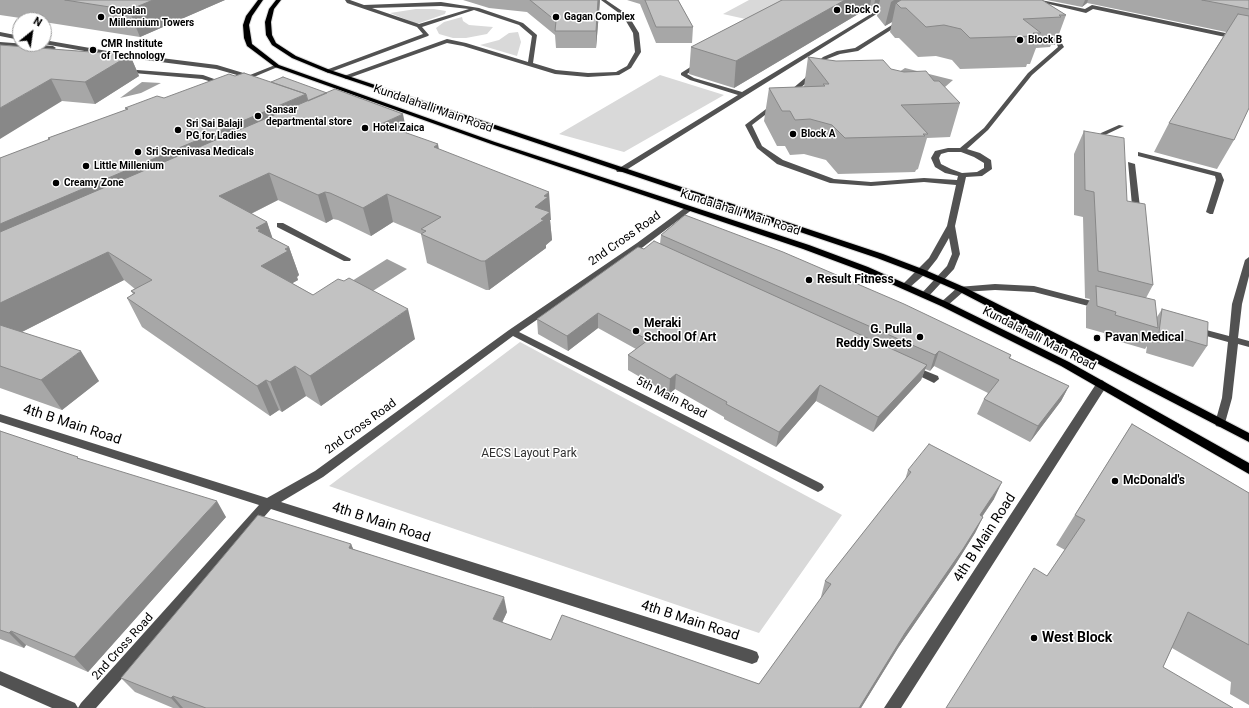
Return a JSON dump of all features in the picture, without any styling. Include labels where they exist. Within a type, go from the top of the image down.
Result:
[{"type":"main road","name":"Kundalahalli Main Road","points":[[261,0],[249,16],[247,38],[249,45],[277,66],[365,101],[806,247],[906,286],[1102,384],[1249,469]]},
{"type":"main road","name":"Kundalahalli Main Road","points":[[279,0],[272,8],[268,22],[269,35],[274,44],[294,57],[328,71],[620,170],[830,239],[922,272],[961,289],[1249,438]]},
{"type":"street","points":[[347,0],[419,26],[426,34],[555,72],[588,75],[617,74],[629,67],[638,52],[636,33],[625,15],[602,0]]},
{"type":"street","points":[[620,170],[897,0]]},
{"type":"street","points":[[1034,0],[1086,11],[1092,6],[1249,40]]},
{"type":"street","points":[[364,7],[441,4],[477,9],[521,24],[535,36],[530,65]]},
{"type":"street","points":[[419,26],[477,9]]},
{"type":"street","points":[[1107,15],[1181,31],[1195,33],[1207,31]]},
{"type":"street","points":[[908,16],[856,50],[839,52],[825,58],[813,69],[808,80],[748,125],[759,147],[780,162],[833,180],[871,184],[962,179],[979,174],[988,169],[988,162],[977,155],[962,150],[938,153],[935,158],[938,165],[962,179]]},
{"type":"street","points":[[962,150],[986,129],[1030,74],[1061,47],[1058,41],[1040,27]]},
{"type":"street","points":[[0,34],[12,36]]},
{"type":"street","points":[[328,71],[426,34]]},
{"type":"street","points":[[346,77],[447,41]]},
{"type":"street","points":[[52,43],[113,54]]},
{"type":"street","points":[[0,44],[113,54],[218,67],[251,77]]},
{"type":"street","points":[[711,57],[683,74],[692,79],[742,94]]},
{"type":"street","points":[[215,91],[277,66]]},
{"type":"street","points":[[117,70],[202,77],[233,85]]},
{"type":"street","points":[[1101,149],[1100,138],[1103,134],[1121,126]]},
{"type":"street","points":[[1141,154],[1218,175],[1220,180],[1210,212]]},
{"type":"street","points":[[1131,164],[1138,228]]},
{"type":"street","points":[[906,286],[922,272],[933,259],[951,226],[962,179]]},
{"type":"street","name":"2nd Cross Road","points":[[86,708],[270,504],[319,474],[512,332],[643,247],[689,209]]},
{"type":"street","points":[[280,225],[347,259]]},
{"type":"street","points":[[925,295],[951,267],[956,254],[951,226]]},
{"type":"street","points":[[1220,423],[1227,398],[1237,304],[1249,260]]},
{"type":"street","points":[[944,304],[961,289],[995,287],[1034,289],[1108,308]]},
{"type":"street","points":[[1182,327],[1249,344]]},
{"type":"street","name":"5th Main Road","points":[[512,332],[818,487]]},
{"type":"street","points":[[905,366],[934,379]]},
{"type":"street","name":"4th B Main Road","points":[[892,708],[1102,384]]},
{"type":"street","name":"4th B Main Road","points":[[0,418],[752,657]]},
{"type":"street","points":[[0,678],[70,708]]},
{"type":"green space","points":[[749,0],[790,0],[750,20],[723,14]]},
{"type":"green space","points":[[416,9],[446,11],[445,14],[417,24],[390,13]]},
{"type":"green space","points":[[462,17],[463,21],[469,25],[493,27],[487,34],[466,38],[453,38],[439,34],[436,28],[444,22]]},
{"type":"green space","points":[[518,32],[521,42],[517,56],[480,45],[499,40],[509,33]]},
{"type":"green space","points":[[660,75],[724,95],[624,152],[559,134]]},
{"type":"green space","name":"AECS Layout Park","points":[[520,342],[842,515],[759,633],[329,486]]},
{"type":"shaded area","points":[[905,68],[953,80],[945,87],[896,74]]},
{"type":"shaded area","points":[[142,82],[161,83],[141,93],[120,98]]},
{"type":"shaded area","points":[[387,259],[407,269],[365,296],[344,286]]},
{"type":"building","points":[[65,0],[153,0],[129,10]]},
{"type":"building","points":[[530,0],[598,0],[596,31],[555,31],[556,21]]},
{"type":"building","points":[[645,0],[678,0],[693,27],[656,27]]},
{"type":"building","points":[[782,0],[845,0],[736,61],[691,47]]},
{"type":"building","points":[[901,0],[1042,0],[1066,15],[1059,15],[1061,17],[1023,19],[1041,33],[1033,33],[1036,36],[970,38],[961,29],[944,25],[926,27],[906,8],[901,8],[896,3]]},
{"type":"building","points":[[1202,0],[1249,0],[1249,9]]},
{"type":"building","points":[[1238,14],[1249,16],[1249,108],[1234,140],[1169,123]]},
{"type":"building","points":[[0,45],[12,46],[12,52],[52,52],[52,49],[130,55],[85,82],[51,79],[0,108]]},
{"type":"building","points":[[808,57],[836,61],[883,60],[891,69],[904,72],[926,71],[934,81],[939,81],[960,103],[901,105],[928,134],[923,134],[925,136],[845,138],[832,125],[810,119],[795,120],[790,111],[782,111],[769,88],[825,86],[823,84],[829,84]]},
{"type":"building","points":[[244,73],[306,94],[0,224],[0,158],[50,139],[48,138],[128,109],[125,108],[157,96],[164,98],[229,74],[235,76]]},
{"type":"building","points":[[283,77],[327,93],[308,101],[306,94],[271,82]]},
{"type":"building","points":[[335,89],[403,114],[381,124],[438,144],[434,147],[549,192],[544,196],[548,197],[535,207],[550,212],[541,219],[544,220],[485,261],[481,261],[421,234],[426,231],[421,229],[441,217],[387,194],[363,208],[330,193],[325,192],[318,195],[269,173],[219,196],[267,222],[256,228],[261,230],[258,231],[289,247],[285,249],[288,251],[261,266],[313,295],[338,279],[344,281],[349,278],[408,309],[310,376],[295,366],[270,382],[266,380],[257,386],[127,298],[135,293],[131,291],[152,280],[108,252],[0,303],[0,232]]},
{"type":"building","points":[[1084,131],[1124,138],[1127,201],[1145,204],[1153,285],[1098,271],[1094,192],[1085,190]]},
{"type":"building","points":[[685,215],[783,252],[904,304],[1011,355],[1009,358],[1069,386],[1038,426],[984,399],[999,380],[939,351],[935,355],[661,235]]},
{"type":"building","points":[[654,241],[927,365],[878,417],[820,385],[779,432],[726,404],[727,402],[676,374],[670,379],[628,355],[648,340],[598,313],[567,336],[537,319],[638,247],[644,249]]},
{"type":"building","points":[[1096,286],[1155,300],[1158,328],[1115,315],[1116,312],[1097,306]]},
{"type":"building","points":[[1162,309],[1208,322],[1207,346],[1159,332]]},
{"type":"building","points":[[0,325],[81,351],[41,380],[0,366]]},
{"type":"building","points":[[1132,424],[1249,493],[1249,645],[1188,612],[1163,667],[1233,708],[946,708],[1034,568],[1047,576],[1085,520],[1075,515]]},
{"type":"building","points":[[0,431],[78,457],[77,458],[217,501],[74,657],[11,631],[9,633],[0,630]]},
{"type":"building","points":[[929,444],[1002,482],[980,515],[983,517],[963,549],[905,633],[859,708],[206,708],[173,696],[171,698],[121,678],[258,515],[351,544],[349,548],[504,597],[493,619],[551,640],[562,615],[759,684],[831,584],[825,581],[911,472],[908,470]]},
{"type":"place","name":"Block C","points":[[837,10]]},
{"type":"place","name":"Gopalan Millennium Towers","points":[[101,17]]},
{"type":"place","name":"Gagan Complex","points":[[556,17]]},
{"type":"place","name":"Block B","points":[[1020,40]]},
{"type":"place","name":"CMR Institute of Technology","points":[[93,50]]},
{"type":"place","name":"Sansar departmental store","points":[[258,116]]},
{"type":"place","name":"Hotel Zaica","points":[[365,128]]},
{"type":"place","name":"Sri Sai Balaji PG for Ladies","points":[[178,130]]},
{"type":"place","name":"Block A","points":[[793,134]]},
{"type":"place","name":"Sri Sreenivasa Medicals","points":[[138,152]]},
{"type":"place","name":"Little Millenium","points":[[86,166]]},
{"type":"place","name":"Creamy Zone","points":[[56,183]]},
{"type":"place","name":"Result Fitness","points":[[809,280]]},
{"type":"place","name":"Meraki School Of Art","points":[[636,331]]},
{"type":"place","name":"G. Pulla Reddy Sweets","points":[[920,337]]},
{"type":"place","name":"Pavan Medical","points":[[1097,338]]},
{"type":"place","name":"McDonald's","points":[[1115,481]]},
{"type":"place","name":"West Block","points":[[1034,638]]}]
